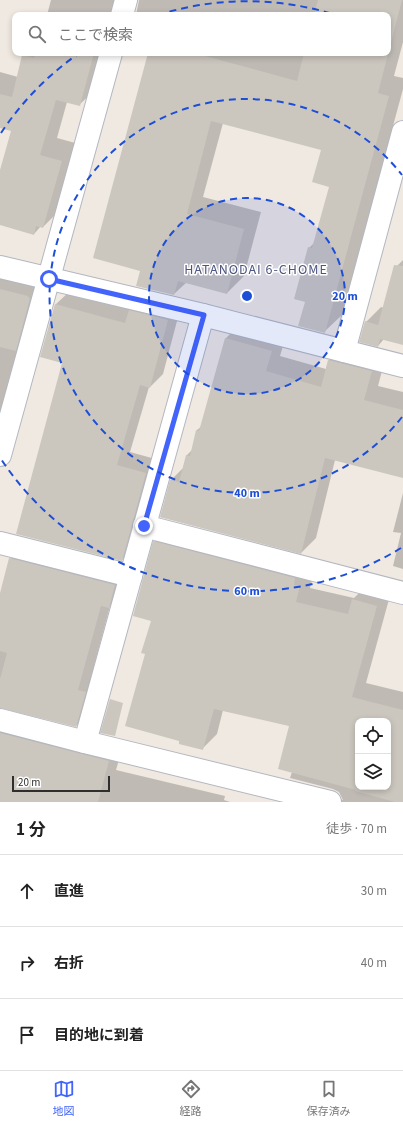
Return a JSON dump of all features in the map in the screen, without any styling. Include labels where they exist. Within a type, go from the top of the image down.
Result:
[{"type":"street","points":[[123,12],[126,0]]},
{"type":"street","points":[[0,455],[110,56]]},
{"type":"street","points":[[344,351],[403,132]]},
{"type":"street","points":[[0,268],[204,315],[403,366]]},
{"type":"street","points":[[85,742],[204,315]]},
{"type":"street","points":[[144,526],[403,593]]},
{"type":"street","points":[[0,543],[131,576]]},
{"type":"street","points":[[0,720],[330,802]]},
{"type":"building","points":[[318,0],[402,0],[391,43],[391,12],[315,12]]},
{"type":"building","points":[[22,56],[34,58],[34,56],[93,56],[80,106],[56,100],[40,155],[62,161],[43,228],[36,226],[34,235],[0,225],[0,170],[11,131],[0,128],[0,94],[12,97]]},
{"type":"building","points":[[147,56],[205,56],[297,81],[303,56],[388,56],[378,93],[389,96],[325,333],[298,326],[305,302],[294,299],[308,247],[312,248],[329,187],[312,182],[321,150],[211,121],[187,214],[244,229],[227,294],[178,281],[174,295],[136,286],[140,271],[93,258]]},
{"type":"building","points":[[394,265],[403,266],[403,345],[380,339],[378,347],[359,342],[365,321],[378,325]]},
{"type":"building","points":[[0,289],[28,296],[30,298],[16,351],[0,347]]},
{"type":"building","points":[[55,304],[125,323],[129,310],[168,320],[150,388],[140,385],[117,465],[146,473],[122,561],[16,534],[62,363],[40,357]]},
{"type":"building","points":[[225,338],[272,351],[266,371],[321,387],[328,360],[372,371],[364,400],[403,410],[403,478],[325,458],[301,554],[160,517],[170,480],[179,482],[186,455],[190,456],[196,430],[199,431]]},
{"type":"building","points":[[153,541],[295,578],[294,585],[300,586],[296,602],[348,614],[352,599],[377,606],[352,697],[403,710],[403,802],[395,802],[355,791],[391,790],[391,718],[355,718],[355,790],[278,769],[289,726],[214,709],[203,750],[179,744],[179,741],[125,726],[145,654],[141,653],[151,621],[133,616]]},
{"type":"building","points":[[9,558],[115,585],[109,608],[101,606],[78,690],[86,692],[76,727],[0,708],[0,679],[7,653],[0,651],[0,593]]},
{"type":"building","points":[[110,699],[123,703],[115,736],[100,733]]},
{"type":"building","points":[[0,733],[109,761],[98,802],[0,802]]},
{"type":"district","name":"HATANODAI 6-CHOME","points":[[256,270]]},
{"type":"route","points":[[49,279],[204,315],[144,526]]}]
